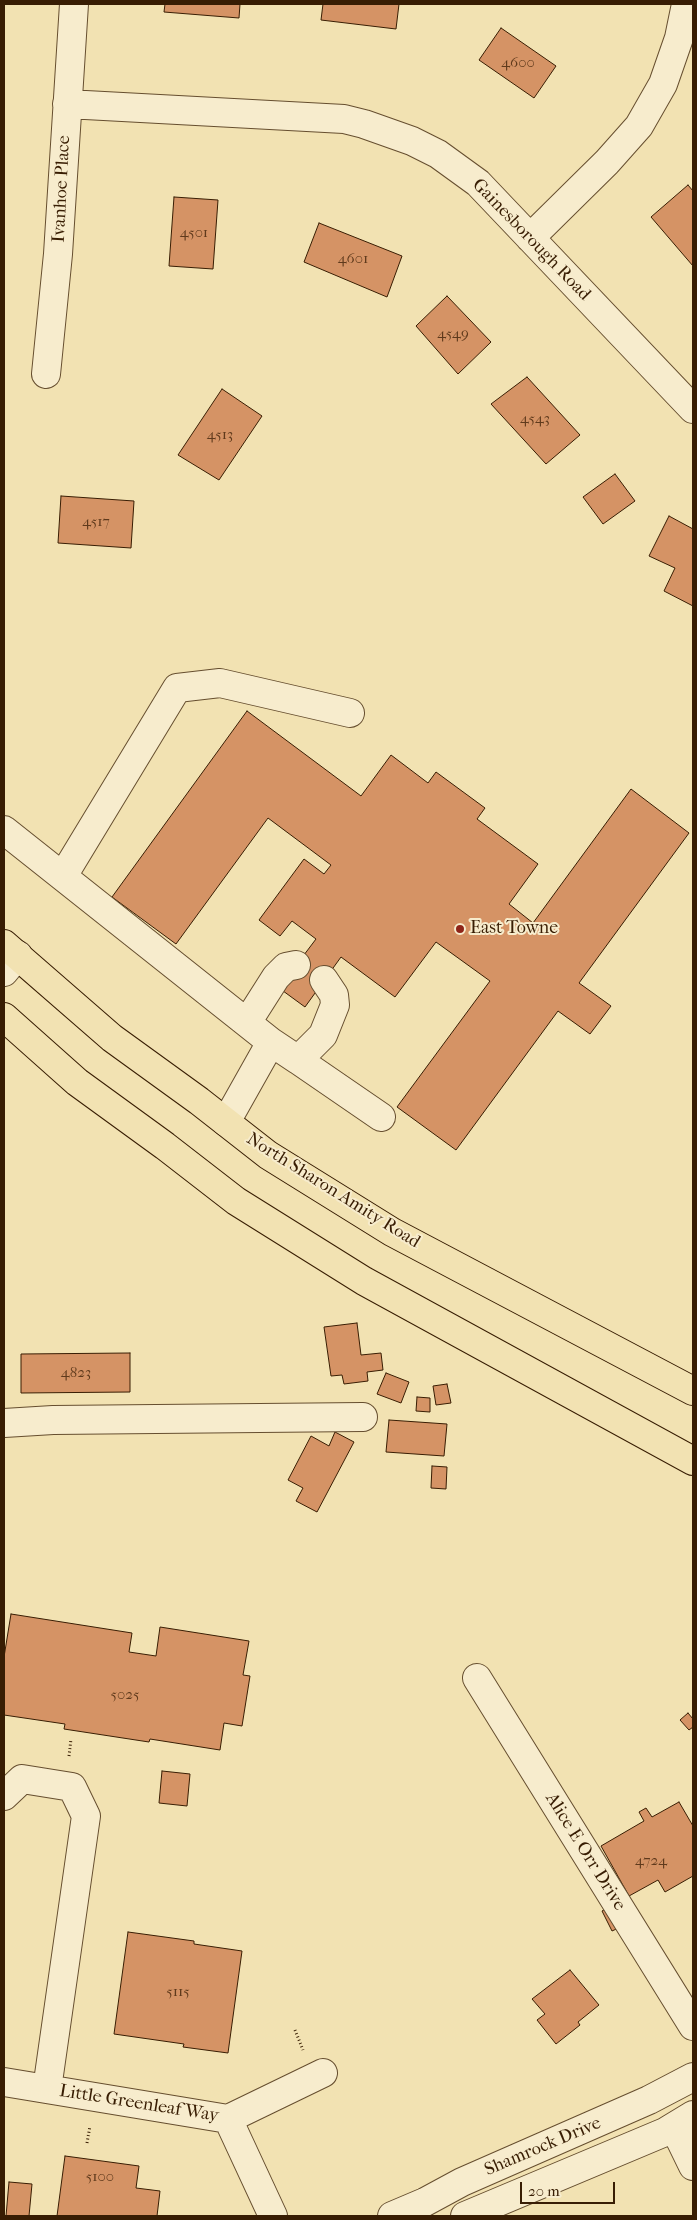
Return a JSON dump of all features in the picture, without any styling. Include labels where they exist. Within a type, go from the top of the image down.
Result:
[{"type":"main road","name":"North Sharon Amity Road","points":[[8,957],[112,1038],[268,1154],[392,1232],[693,1391]]},
{"type":"main road","points":[[4,1017],[77,1082],[236,1201],[364,1281],[693,1461]]},
{"type":"street","name":"Ivanhoe Place","points":[[46,374],[58,254],[74,4]]},
{"type":"street","points":[[530,238],[607,162],[639,126],[663,84],[678,38],[686,4]]},
{"type":"street","name":"Gainesborough Road","points":[[67,104],[344,119],[412,141],[438,154],[478,183],[693,409]]},
{"type":"street","points":[[63,876],[177,688],[220,683],[350,713]]},
{"type":"street","points":[[4,830],[248,1021],[272,1042],[381,1117]]},
{"type":"street","points":[[248,1021],[276,977],[286,967],[296,965]]},
{"type":"street","points":[[298,1060],[323,1035],[335,1005],[334,995],[324,980]]},
{"type":"street","points":[[226,1122],[272,1042]]},
{"type":"street","points":[[4,1423],[53,1420],[364,1417]]},
{"type":"street","name":"Alice E Orr Drive","points":[[477,1678],[693,2026]]},
{"type":"street","points":[[4,1796],[22,1779],[72,1788],[86,1816],[47,2089]]},
{"type":"street","points":[[228,2119],[323,2073]]},
{"type":"street","name":"Shamrock Drive","points":[[392,2216],[425,2202],[462,2182],[650,2100],[693,2078]]},
{"type":"street","name":"Little Greenleaf Way","points":[[4,2082],[228,2119],[273,2216]]},
{"type":"street","points":[[683,2121],[693,2166]]},
{"type":"street","name":"Shamrock Drive","points":[[465,2216],[665,2132],[683,2121]]},
{"type":"building","points":[[165,4],[240,4],[239,18],[164,12]]},
{"type":"building","points":[[323,4],[399,4],[396,29],[321,20]]},
{"type":"building","points":[[501,28],[556,66],[534,98],[479,60]]},
{"type":"building","points":[[688,185],[693,191],[693,266],[651,217]]},
{"type":"building","points":[[174,197],[218,200],[213,269],[169,266]]},
{"type":"building","points":[[319,223],[402,256],[387,297],[304,262]]},
{"type":"building","points":[[447,296],[491,342],[458,374],[416,326]]},
{"type":"building","points":[[527,377],[580,435],[546,464],[491,404]]},
{"type":"building","points":[[222,389],[262,416],[219,480],[178,455]]},
{"type":"building","points":[[615,474],[635,501],[603,524],[583,497]]},
{"type":"building","points":[[61,496],[134,501],[131,548],[58,543]]},
{"type":"building","points":[[669,516],[693,529],[693,606],[664,591],[675,568],[649,556]]},
{"type":"building","name":"East Towne","points":[[247,711],[361,796],[391,755],[428,783],[436,772],[485,808],[477,819],[538,864],[509,904],[533,923],[631,789],[689,833],[579,983],[611,1006],[590,1034],[558,1011],[456,1150],[397,1107],[490,981],[436,942],[395,997],[341,957],[305,1007],[279,988],[316,939],[292,921],[280,936],[259,920],[304,859],[324,874],[331,865],[268,818],[176,944],[112,897]]},
{"type":"building","points":[[357,1323],[361,1355],[381,1353],[383,1370],[367,1372],[368,1381],[344,1384],[342,1375],[331,1376],[324,1327]]},
{"type":"building","points":[[130,1353],[130,1392],[21,1393],[21,1354]]},
{"type":"building","points":[[386,1373],[409,1382],[401,1403],[377,1394]]},
{"type":"building","points":[[447,1384],[451,1403],[436,1405],[433,1386]]},
{"type":"building","points":[[417,1397],[430,1398],[430,1412],[416,1411]]},
{"type":"building","points":[[389,1420],[447,1424],[444,1456],[386,1452]]},
{"type":"building","points":[[335,1432],[354,1442],[317,1512],[296,1501],[303,1488],[288,1480],[311,1436],[329,1446]]},
{"type":"building","points":[[432,1466],[447,1467],[446,1489],[431,1488]]},
{"type":"building","points":[[11,1614],[132,1633],[129,1652],[156,1656],[160,1627],[249,1641],[243,1675],[250,1676],[242,1726],[224,1723],[220,1750],[150,1739],[149,1742],[64,1729],[65,1724],[4,1715],[4,1657]]},
{"type":"building","points":[[688,1713],[693,1719],[693,1727],[689,1730],[680,1720]]},
{"type":"building","points":[[162,1771],[190,1774],[187,1806],[159,1803]]},
{"type":"building","points":[[679,1802],[693,1826],[693,1876],[665,1892],[658,1880],[629,1896],[601,1846],[644,1821],[639,1812],[646,1808],[652,1817]]},
{"type":"building","points":[[612,1905],[623,1926],[612,1931],[602,1911]]},
{"type":"building","points":[[128,1932],[194,1941],[194,1944],[242,1951],[228,2053],[183,2047],[184,2044],[114,2034]]},
{"type":"building","points":[[570,1970],[599,2005],[578,2022],[580,2025],[556,2044],[537,2020],[545,2014],[532,1999]]},
{"type":"building","points":[[65,2156],[139,2166],[136,2188],[160,2191],[157,2216],[57,2216]]},
{"type":"building","points":[[9,2182],[32,2184],[29,2216],[6,2216]]},
{"type":"place","name":"East Towne","points":[[460,929]]}]
